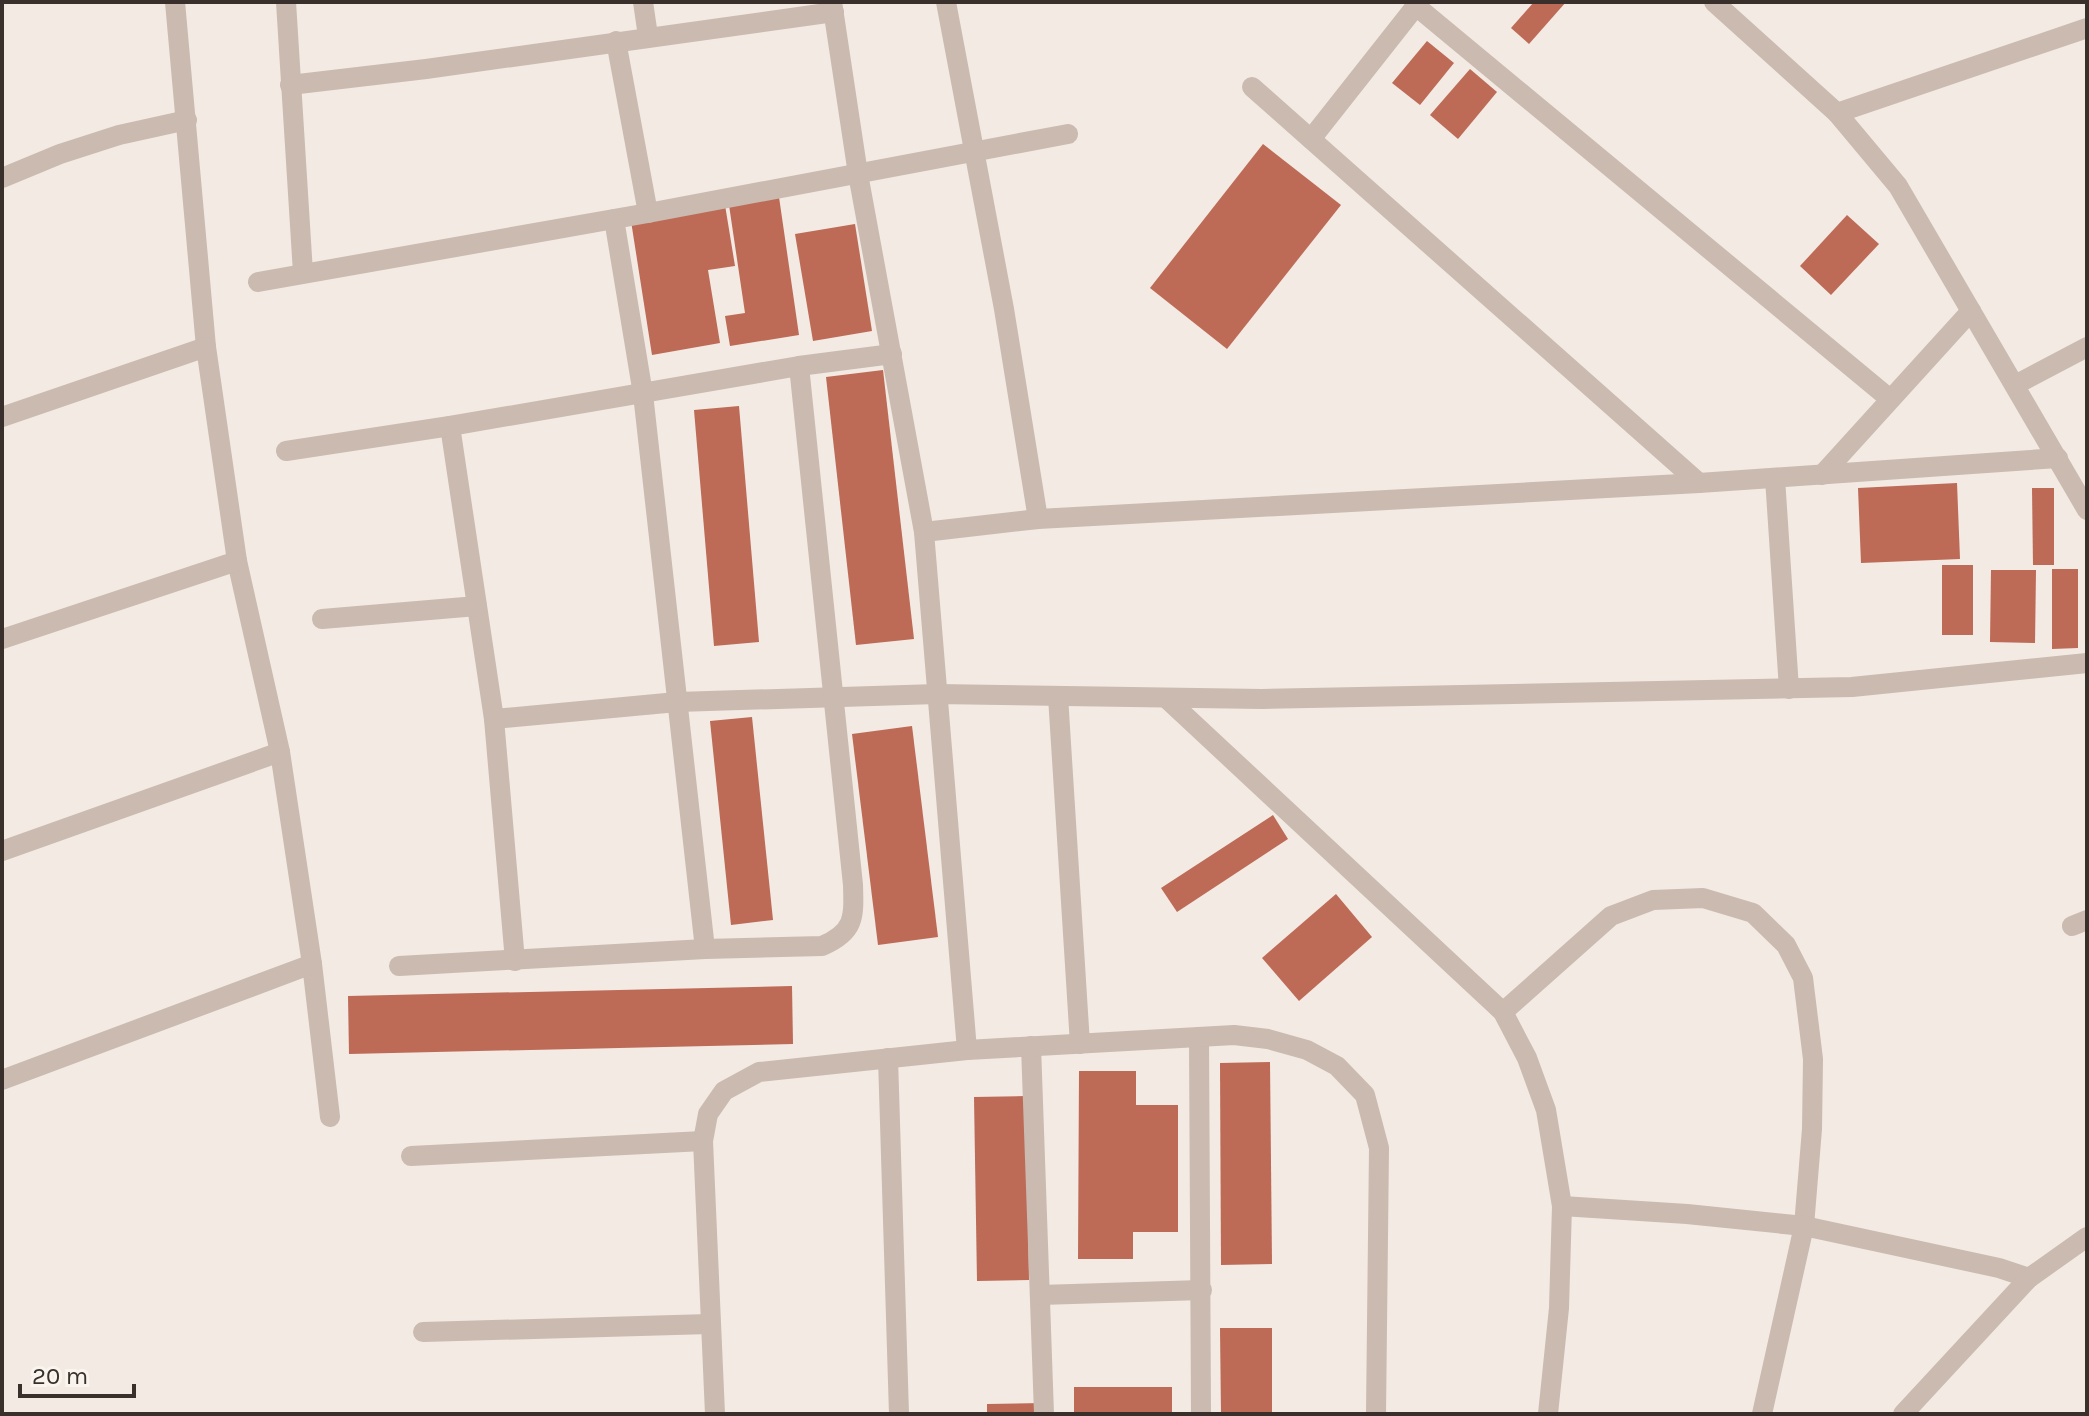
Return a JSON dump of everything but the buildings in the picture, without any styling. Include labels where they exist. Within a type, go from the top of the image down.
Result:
[{"type":"street","points":[[175,2],[206,347],[237,561],[280,752],[312,964],[330,1117]]},
{"type":"street","points":[[286,2],[303,273]]},
{"type":"street","points":[[643,2],[648,36]]},
{"type":"street","points":[[946,2],[1004,309],[1038,519]]},
{"type":"street","points":[[1716,2],[1837,113],[1898,186],[2087,510]]},
{"type":"street","points":[[1311,139],[1417,4],[1890,399]]},
{"type":"street","points":[[290,85],[426,69],[833,7],[858,174],[924,532],[967,1050]]},
{"type":"street","points":[[1837,113],[2087,28]]},
{"type":"street","points":[[616,41],[648,213]]},
{"type":"street","points":[[1252,87],[1699,483]]},
{"type":"street","points":[[2,178],[60,154],[119,135],[187,120]]},
{"type":"street","points":[[258,282],[1068,134]]},
{"type":"street","points":[[614,219],[643,394],[705,949]]},
{"type":"street","points":[[1822,475],[1971,311]]},
{"type":"street","points":[[2,417],[206,347]]},
{"type":"street","points":[[2015,385],[2087,347]]},
{"type":"street","points":[[286,451],[799,366],[892,354]]},
{"type":"street","points":[[399,966],[705,949],[822,946],[840,938],[854,918],[799,366]]},
{"type":"street","points":[[450,426],[494,719],[515,961]]},
{"type":"street","points":[[924,532],[1038,519],[1699,483],[2058,458]]},
{"type":"street","points":[[1775,478],[1789,689]]},
{"type":"street","points":[[2,639],[237,561]]},
{"type":"street","points":[[322,619],[477,606]]},
{"type":"street","points":[[494,719],[677,702],[937,694],[1262,699],[1852,687],[2087,663]]},
{"type":"street","points":[[1058,696],[1080,1044]]},
{"type":"street","points":[[1166,698],[1503,1012],[1527,1058],[1546,1110],[1562,1206],[1559,1308],[1548,1414]]},
{"type":"street","points":[[2,851],[280,752]]},
{"type":"street","points":[[1503,1012],[1611,916],[1653,900],[1703,898],[1753,913],[1786,945],[1803,978],[1813,1059],[1812,1129],[1804,1226],[1762,1414]]},
{"type":"street","points":[[2,1080],[312,964]]},
{"type":"street","points":[[715,1414],[703,1141],[708,1114],[724,1091],[759,1072],[967,1050],[1234,1035],[1268,1039],[1307,1050],[1337,1066],[1365,1095],[1379,1148],[1376,1414]]},
{"type":"street","points":[[1199,1037],[1201,1414]]},
{"type":"street","points":[[1031,1046],[1044,1414]]},
{"type":"street","points":[[888,1058],[899,1414]]},
{"type":"street","points":[[411,1156],[703,1141]]},
{"type":"street","points":[[1562,1206],[1804,1226],[1999,1268],[2029,1278]]},
{"type":"street","points":[[1903,1414],[2029,1278],[2083,1240]]},
{"type":"street","points":[[1040,1295],[1202,1290]]},
{"type":"street","points":[[423,1332],[710,1324]]}]
